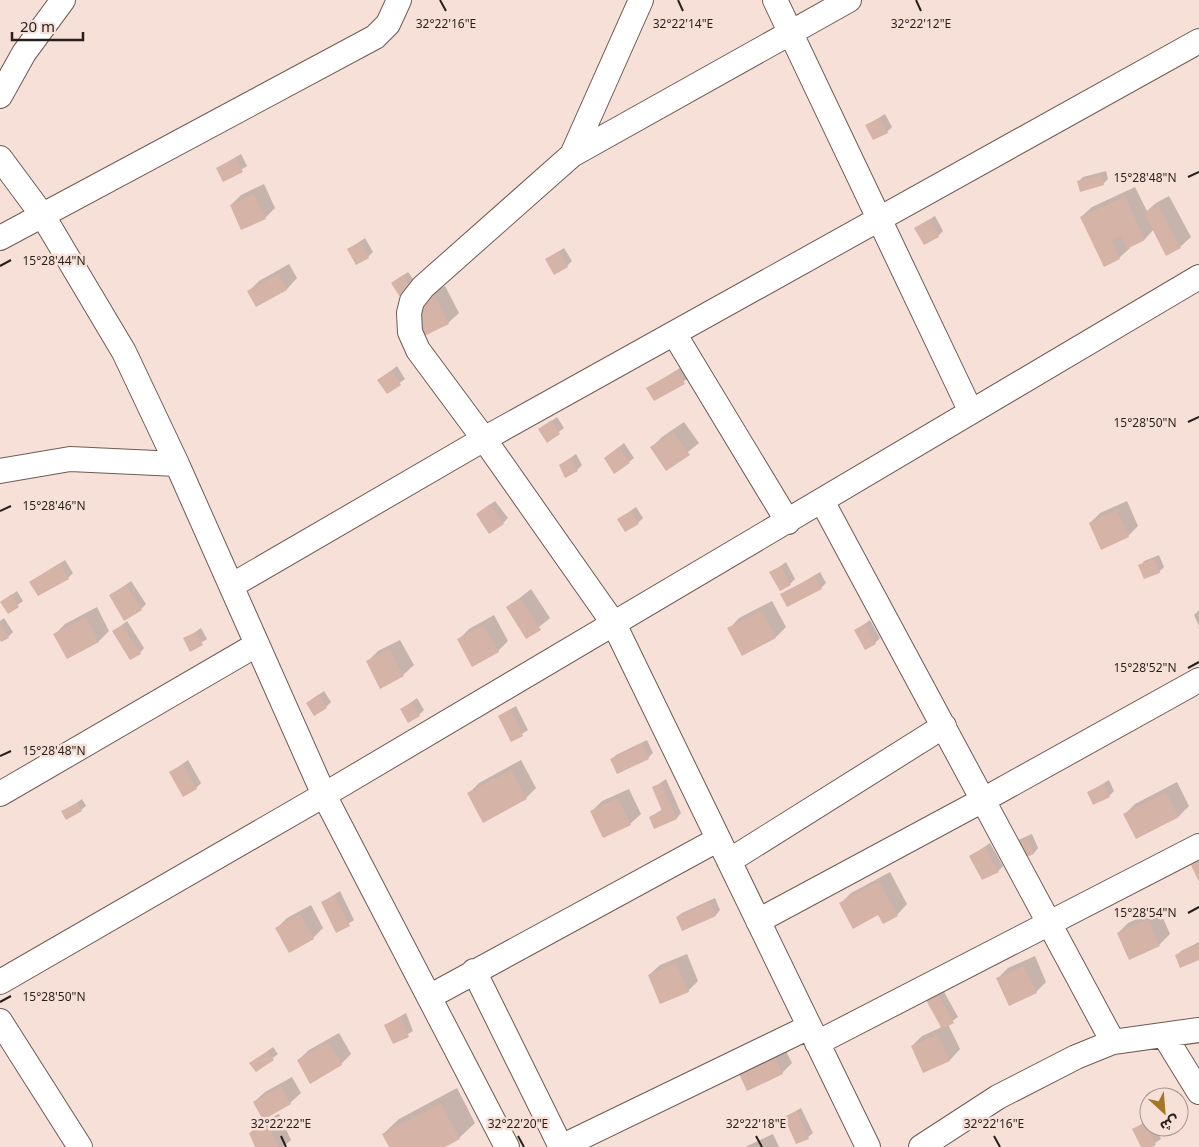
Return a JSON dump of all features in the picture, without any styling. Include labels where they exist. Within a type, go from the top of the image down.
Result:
[{"type":"street","points":[[0,96],[24,53],[63,0]]},
{"type":"street","points":[[0,238],[374,36],[388,24],[399,0]]},
{"type":"street","points":[[572,155],[641,0]]},
{"type":"street","points":[[775,0],[971,412]]},
{"type":"street","points":[[849,0],[572,155],[423,287],[412,301],[409,313],[410,332],[418,350],[484,439],[614,624],[868,1147]]},
{"type":"street","points":[[231,586],[484,439],[675,335],[1199,41]]},
{"type":"street","points":[[0,158],[43,216],[124,352],[177,464],[324,795],[507,1147]]},
{"type":"street","points":[[0,982],[324,795],[1199,277]]},
{"type":"street","points":[[675,335],[788,522]]},
{"type":"street","points":[[0,471],[70,459],[177,464]]},
{"type":"street","points":[[822,501],[1113,1042]]},
{"type":"street","points":[[0,794],[256,645]]},
{"type":"street","points":[[758,921],[984,800],[1199,680]]},
{"type":"street","points":[[729,861],[944,726]]},
{"type":"street","points":[[429,998],[718,840]]},
{"type":"street","points":[[474,972],[561,1147],[813,1035],[1049,923],[1199,846]]},
{"type":"street","points":[[0,1021],[80,1147]]},
{"type":"street","points":[[921,1147],[998,1097],[1076,1057],[1113,1042],[1199,1030]]},
{"type":"street","points":[[1164,1035],[1199,1092]]},
{"type":"building","points":[[880,118],[888,133],[873,140],[865,125]]},
{"type":"building","points":[[236,158],[243,172],[223,182],[216,168]]},
{"type":"building","points":[[1101,175],[1104,185],[1080,192],[1077,181]]},
{"type":"building","points":[[254,194],[266,219],[241,230],[230,205]]},
{"type":"building","points":[[1125,196],[1145,240],[1127,249],[1121,236],[1112,241],[1120,259],[1104,267],[1080,217]]},
{"type":"building","points":[[1158,205],[1181,248],[1166,256],[1144,213]]},
{"type":"building","points":[[930,219],[939,237],[924,245],[914,228]]},
{"type":"building","points":[[360,242],[369,258],[356,265],[347,249]]},
{"type":"building","points":[[559,251],[568,267],[554,275],[545,259]]},
{"type":"building","points":[[278,274],[287,290],[256,307],[247,291]]},
{"type":"building","points":[[403,275],[412,289],[400,297],[391,283]]},
{"type":"building","points":[[435,295],[449,324],[420,338],[406,310]]},
{"type":"building","points":[[392,370],[401,385],[387,394],[377,380]]},
{"type":"building","points":[[678,370],[685,384],[654,401],[646,388]]},
{"type":"building","points":[[552,420],[560,434],[547,443],[538,429]]},
{"type":"building","points":[[673,432],[690,455],[666,471],[650,447]]},
{"type":"building","points":[[619,447],[630,463],[614,474],[604,458]]},
{"type":"building","points":[[571,458],[578,471],[565,478],[559,465]]},
{"type":"building","points":[[490,504],[504,524],[489,534],[476,514]]},
{"type":"building","points":[[1117,510],[1129,537],[1101,550],[1089,523]]},
{"type":"building","points":[[631,511],[639,524],[625,532],[617,519]]},
{"type":"building","points":[[1154,559],[1160,573],[1144,579],[1138,565]]},
{"type":"building","points":[[60,563],[69,579],[38,596],[29,582]]},
{"type":"building","points":[[781,566],[791,585],[780,591],[769,572]]},
{"type":"building","points":[[815,576],[822,589],[787,607],[780,594]]},
{"type":"building","points":[[126,585],[142,610],[124,621],[109,595]]},
{"type":"building","points":[[12,594],[19,607],[8,614],[0,602]]},
{"type":"building","points":[[520,598],[541,630],[526,639],[506,607]]},
{"type":"building","points":[[762,610],[776,638],[742,656],[727,628]]},
{"type":"building","points":[[86,617],[99,642],[67,659],[53,634]]},
{"type":"building","points":[[0,623],[9,638],[1,642],[0,640]]},
{"type":"building","points":[[865,624],[876,644],[865,650],[854,630]]},
{"type":"building","points":[[122,625],[141,654],[130,660],[112,631]]},
{"type":"building","points":[[483,625],[499,652],[472,667],[457,639]]},
{"type":"building","points":[[196,632],[203,645],[190,652],[183,638]]},
{"type":"building","points":[[390,649],[404,676],[380,689],[366,661]]},
{"type":"building","points":[[319,694],[327,708],[314,716],[306,703]]},
{"type":"building","points":[[412,702],[420,716],[408,723],[400,709]]},
{"type":"building","points":[[511,709],[523,736],[511,742],[498,716]]},
{"type":"building","points":[[642,744],[649,759],[617,774],[610,759]]},
{"type":"building","points":[[183,764],[197,789],[183,797],[169,772]]},
{"type":"building","points":[[511,770],[527,799],[483,823],[467,793]]},
{"type":"building","points":[[661,783],[677,819],[654,829],[649,817],[662,811],[652,787]]},
{"type":"building","points":[[1104,784],[1110,797],[1093,805],[1087,792]]},
{"type":"building","points":[[1166,792],[1179,817],[1136,839],[1123,814]]},
{"type":"building","points":[[618,798],[631,825],[603,838],[590,811]]},
{"type":"building","points":[[77,803],[82,811],[66,820],[61,811]]},
{"type":"building","points":[[1028,838],[1034,854],[1016,861],[1010,845]]},
{"type":"building","points":[[985,847],[999,872],[982,880],[969,856]]},
{"type":"building","points":[[1199,861],[1199,882],[1191,865]]},
{"type":"building","points":[[879,881],[898,916],[883,924],[878,915],[853,929],[839,903]]},
{"type":"building","points":[[335,895],[350,926],[336,933],[321,902]]},
{"type":"building","points":[[710,902],[716,916],[682,931],[676,917]]},
{"type":"building","points":[[300,914],[314,939],[289,953],[275,928]]},
{"type":"building","points":[[1148,919],[1160,946],[1129,960],[1117,933]]},
{"type":"building","points":[[1199,944],[1199,960],[1180,968],[1175,955]]},
{"type":"building","points":[[676,963],[689,992],[660,1004],[648,975]]},
{"type":"building","points":[[1024,966],[1037,993],[1009,1006],[996,978]]},
{"type":"building","points":[[938,994],[954,1023],[942,1029],[926,1000]]},
{"type":"building","points":[[401,1017],[409,1037],[393,1044],[384,1025]]},
{"type":"building","points":[[938,1034],[950,1061],[923,1073],[911,1046]]},
{"type":"building","points":[[329,1042],[342,1065],[310,1084],[297,1060]]},
{"type":"building","points":[[268,1051],[274,1060],[256,1072],[249,1063]]},
{"type":"building","points":[[775,1058],[783,1074],[747,1091],[739,1074]]},
{"type":"building","points":[[281,1086],[291,1104],[263,1120],[253,1102]]},
{"type":"building","points":[[441,1103],[460,1139],[445,1147],[389,1147],[382,1134]]},
{"type":"building","points":[[797,1111],[809,1139],[796,1144],[784,1117]]},
{"type":"building","points":[[268,1124],[279,1147],[255,1147],[249,1133]]},
{"type":"building","points":[[1139,1126],[1139,1137],[1153,1137],[1156,1145],[1141,1147],[1132,1129]]}]
